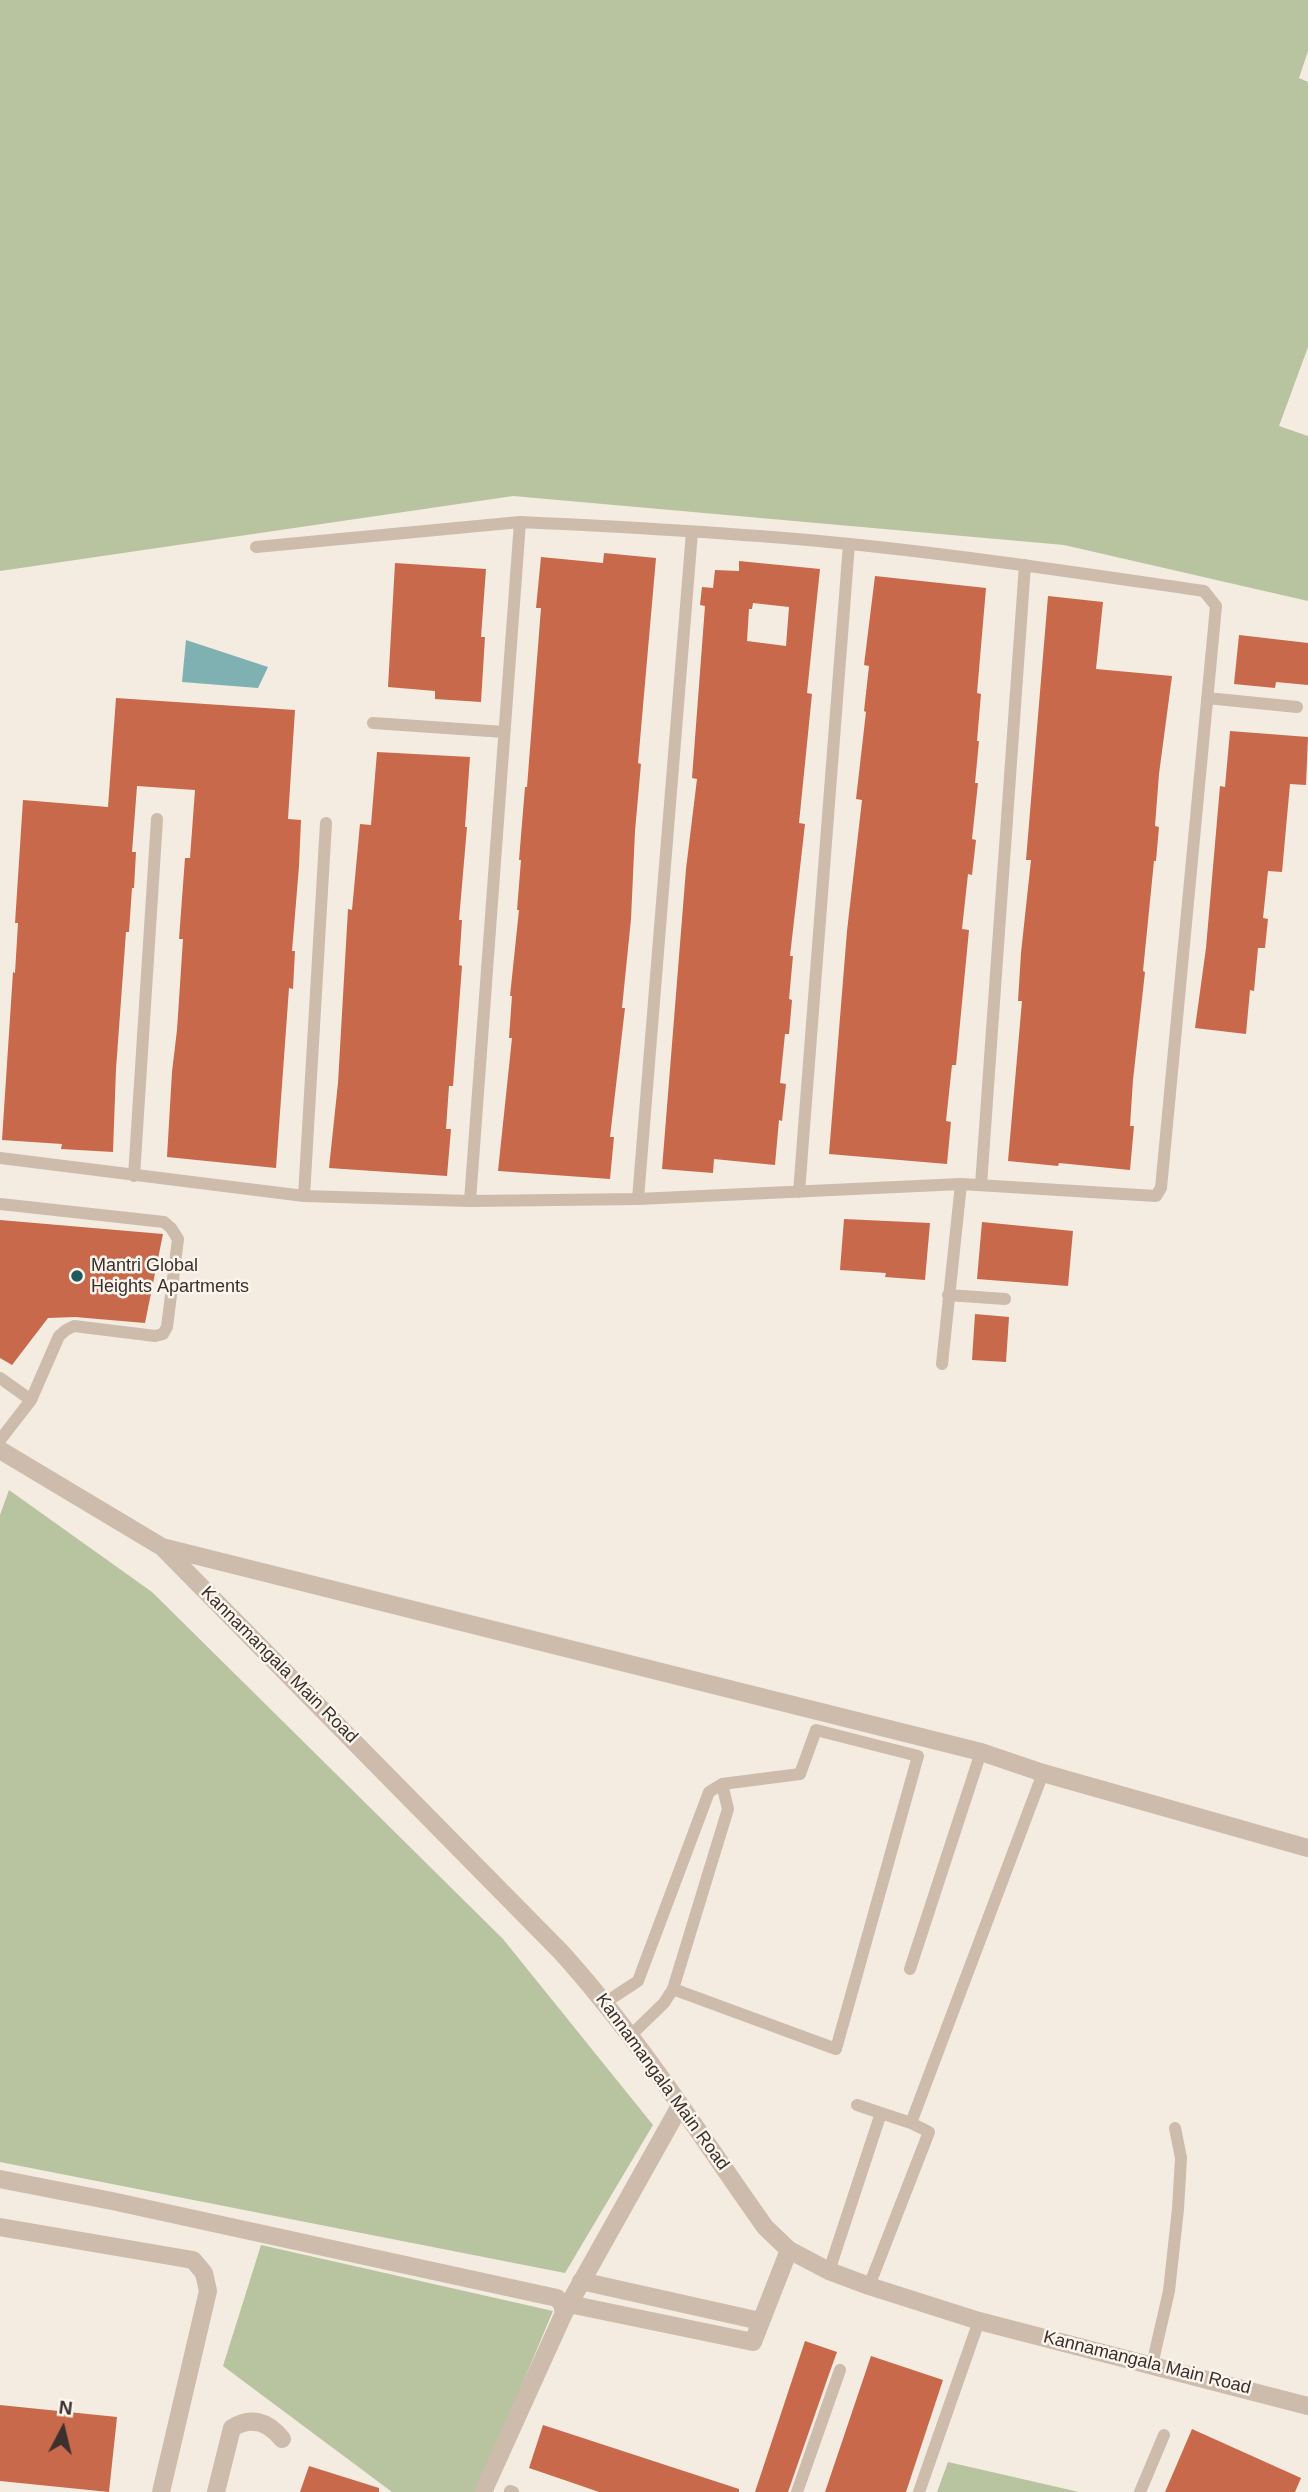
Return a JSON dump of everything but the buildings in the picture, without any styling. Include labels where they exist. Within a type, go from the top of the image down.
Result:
[{"type":"street","name":"Kannamangala Main Road","points":[[0,1450],[162,1547],[561,1952],[606,2002],[765,2227],[789,2250],[829,2271],[869,2286],[979,2321],[1308,2406]]},
{"type":"street","points":[[162,1547],[981,1752],[1042,1773],[1308,1848]]},
{"type":"street","points":[[483,2492],[580,2281],[680,2105]]},
{"type":"street","points":[[0,2179],[546,2295],[557,2298],[567,2309],[750,2343],[755,2340],[789,2250]]},
{"type":"street","points":[[0,2227],[194,2260],[204,2273],[208,2291],[161,2492]]},
{"type":"street","points":[[580,2281],[760,2321]]},
{"type":"street","points":[[216,2492],[232,2428],[243,2421],[260,2421],[274,2428],[282,2438]]},
{"type":"lane","points":[[470,1201],[520,522]]},
{"type":"lane","points":[[0,1158],[304,1196],[470,1201],[638,1199],[961,1184],[1147,1197],[1156,1196],[1161,1188],[1216,606],[1204,591],[1025,565],[849,544],[520,522],[256,547]]},
{"type":"lane","points":[[638,1199],[691,532]]},
{"type":"lane","points":[[799,1192],[849,544]]},
{"type":"lane","points":[[981,1185],[1025,565]]},
{"type":"lane","points":[[1207,698],[1297,707]]},
{"type":"lane","points":[[373,723],[504,732]]},
{"type":"lane","points":[[134,1176],[157,819]]},
{"type":"lane","points":[[304,1196],[326,823]]},
{"type":"lane","points":[[942,1364],[961,1184]]},
{"type":"lane","points":[[0,1204],[164,1222],[178,1238],[167,1328],[163,1334],[155,1336],[74,1326],[66,1329],[59,1336],[31,1400],[0,1440]]},
{"type":"lane","points":[[948,1295],[1005,1299]]},
{"type":"lane","points":[[0,1378],[31,1400]]},
{"type":"lane","points":[[606,2002],[638,1981],[709,1792],[722,1784],[800,1774],[816,1730],[918,1756],[836,2049],[673,1989]]},
{"type":"lane","points":[[910,1969],[981,1752]]},
{"type":"lane","points":[[911,2123],[1042,1773]]},
{"type":"lane","points":[[631,2035],[664,2003],[673,1989],[728,1809],[722,1784]]},
{"type":"lane","points":[[857,2105],[911,2123],[929,2132],[869,2286]]},
{"type":"lane","points":[[829,2271],[881,2113]]},
{"type":"lane","points":[[1152,2365],[1169,2291],[1178,2209],[1181,2158],[1175,2127]]},
{"type":"lane","points":[[919,2492],[979,2321]]},
{"type":"lane","points":[[797,2492],[840,2370]]},
{"type":"lane","points":[[1140,2492],[1164,2435]]},
{"type":"green space","points":[[0,0],[1308,0],[1308,51],[1299,78],[1308,82],[1308,347],[1279,426],[1308,436],[1308,601],[1064,545],[513,496],[0,571]]},
{"type":"green space","points":[[9,1490],[152,1592],[503,1939],[653,2125],[565,2273],[0,2162],[0,1515]]},
{"type":"green space","points":[[261,2245],[553,2311],[477,2492],[392,2492],[223,2366]]},
{"type":"green space","points":[[948,2462],[1079,2492],[937,2492]]},
{"type":"water","points":[[186,640],[268,667],[258,688],[182,682]]},
{"type":"place","name":"Mantri Global Heights Apartments","points":[[77,1276]]}]
